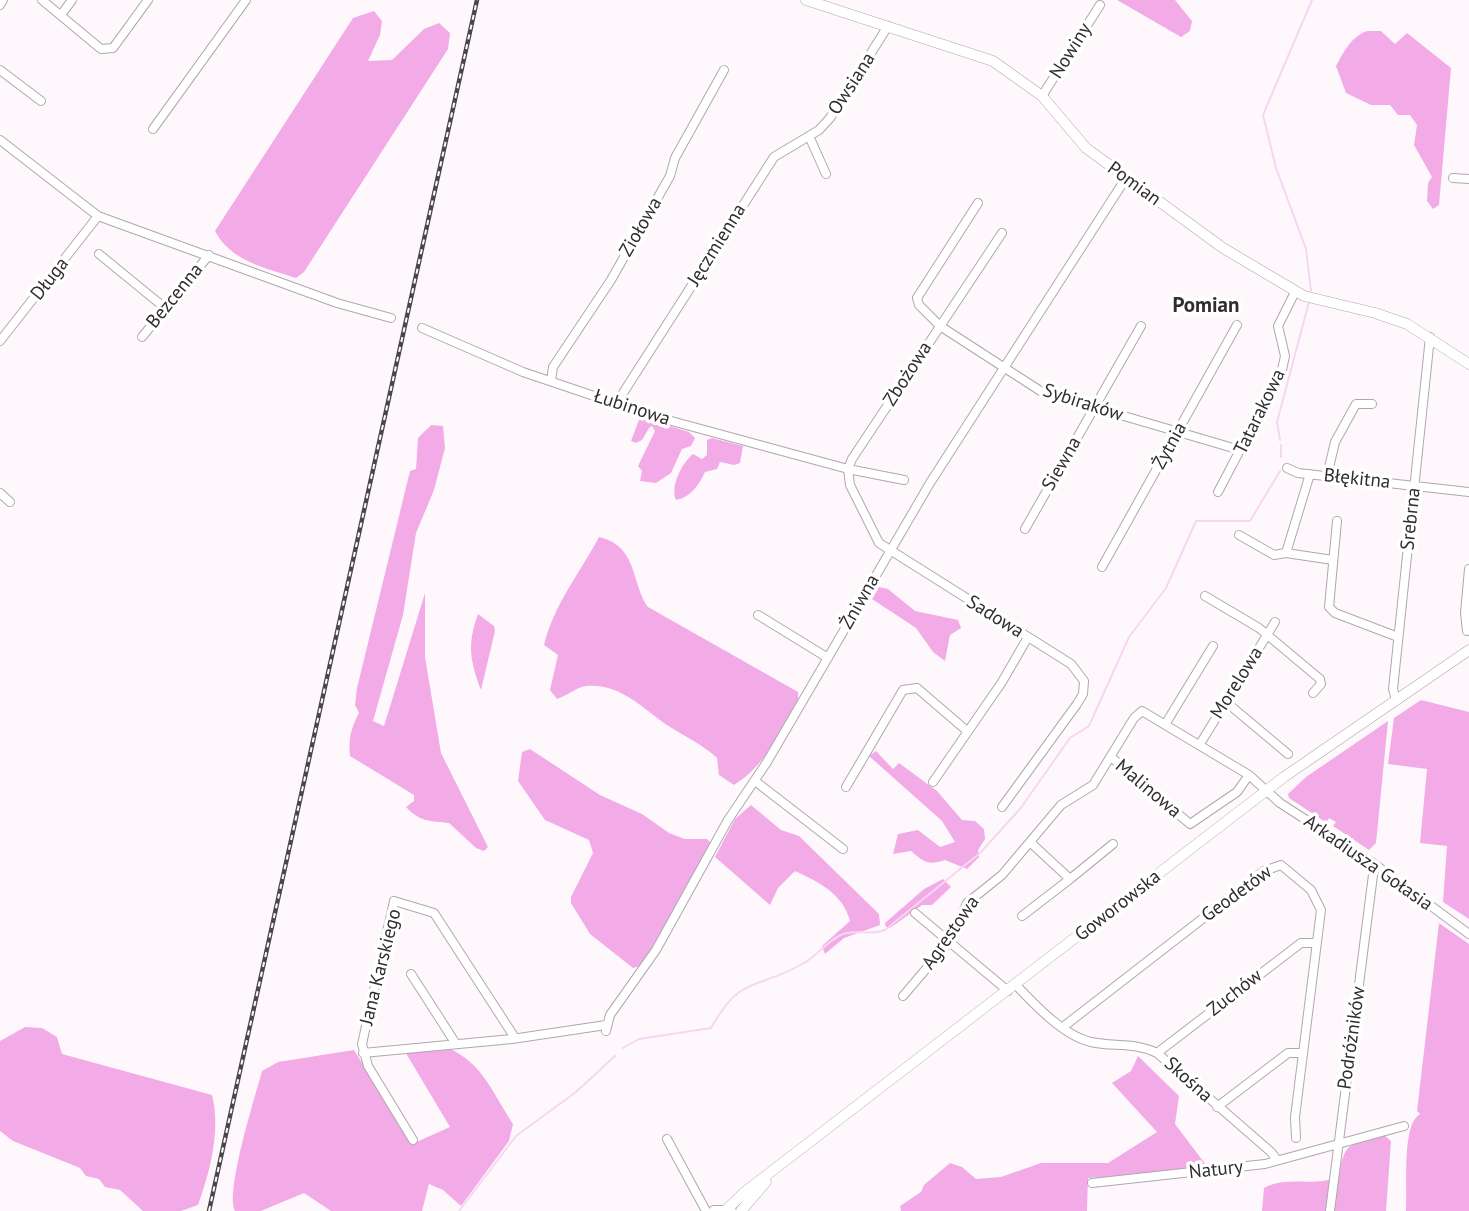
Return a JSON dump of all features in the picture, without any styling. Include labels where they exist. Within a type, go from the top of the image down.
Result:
[{"type":"main road","points":[[714,1211],[729,1210]]},
{"type":"street","points":[[0,5],[4,0]]},
{"type":"street","points":[[41,0],[101,49],[113,47],[148,0]]},
{"type":"street","points":[[61,15],[72,0]]},
{"type":"street","points":[[153,129],[246,0]]},
{"type":"street","name":"Pomian","points":[[806,0],[993,61],[1042,96],[1079,141],[1223,248],[1296,292],[1388,317],[1430,337],[1469,364]]},
{"type":"street","name":"Nowiny","points":[[1042,96],[1100,5]]},
{"type":"street","name":"Owsiana","points":[[809,136],[819,130],[843,101],[888,26]]},
{"type":"street","points":[[0,70],[41,101]]},
{"type":"street","name":"Ziołowa","points":[[551,381],[554,367],[611,280],[670,176],[675,158],[724,70]]},
{"type":"street","points":[[809,136],[825,174]]},
{"type":"street","name":"Jęczmienna","points":[[616,404],[774,157],[809,136]]},
{"type":"street","points":[[0,140],[98,216],[337,303],[391,318]]},
{"type":"street","name":"Żniwna","points":[[514,1038],[606,1028],[622,996],[656,950],[728,820],[755,781],[890,551],[1126,178]]},
{"type":"street","points":[[1453,178],[1469,179]]},
{"type":"street","name":"Sybiraków","points":[[978,203],[917,298],[919,306],[940,326],[1042,392],[1240,450]]},
{"type":"street","name":"Długa","points":[[0,341],[98,216]]},
{"type":"street","name":"Zbożowa","points":[[848,469],[852,459],[1002,233]]},
{"type":"street","points":[[99,254],[165,308]]},
{"type":"street","name":"Bezcenna","points":[[142,337],[208,255]]},
{"type":"street","name":"Tatarakowa","points":[[1219,492],[1282,370],[1285,356],[1278,326],[1296,292]]},
{"type":"street","name":"Żytnia","points":[[1102,567],[1237,325]]},
{"type":"street","name":"Siewna","points":[[1025,529],[1141,326]]},
{"type":"street","name":"Łubinowa","points":[[422,328],[551,381],[616,404],[848,469]]},
{"type":"street","name":"Srebrna","points":[[1396,700],[1393,689],[1430,337]]},
{"type":"street","points":[[1326,476],[1335,442],[1356,404],[1372,404]]},
{"type":"street","name":"Błękitna","points":[[1287,468],[1310,474],[1469,492]]},
{"type":"street","points":[[890,551],[877,540],[850,485],[848,469],[904,480]]},
{"type":"street","points":[[1286,554],[1310,474]]},
{"type":"street","points":[[0,493],[10,502]]},
{"type":"street","points":[[1337,521],[1329,607],[1335,613],[1398,637]]},
{"type":"street","points":[[1239,534],[1269,553],[1333,560]]},
{"type":"street","name":"Sadowa","points":[[890,551],[1028,637],[1079,672],[1084,681],[1083,694],[1025,780],[1002,807]]},
{"type":"street","points":[[1467,631],[1465,613],[1469,569]]},
{"type":"street","points":[[1205,596],[1267,635],[1320,679],[1321,684],[1313,693]]},
{"type":"street","points":[[758,615],[828,658]]},
{"type":"street","name":"Morelowa","points":[[1200,744],[1275,622]]},
{"type":"street","points":[[933,782],[1002,682],[1028,637]]},
{"type":"street","points":[[1213,646],[1166,723],[1249,775],[1268,790]]},
{"type":"street","name":"Goworowska","points":[[729,1210],[774,1172],[1268,790],[1469,650]]},
{"type":"street","points":[[846,787],[904,690],[917,688],[967,731]]},
{"type":"street","points":[[1226,702],[1288,754]]},
{"type":"street","name":"Agrestowa","points":[[903,996],[949,942],[967,903],[1002,875],[1061,805],[1092,787],[1134,718],[1146,711],[1166,723]]},
{"type":"street","name":"Malinowa","points":[[1111,757],[1192,824],[1237,792],[1249,775]]},
{"type":"street","points":[[755,781],[843,849]]},
{"type":"street","name":"Arkadiusza Gołasia","points":[[1268,790],[1280,803],[1377,866],[1469,934]]},
{"type":"street","points":[[1031,843],[1070,879]]},
{"type":"street","points":[[1022,916],[1113,844]]},
{"type":"street","name":"Geodetów","points":[[1063,1027],[1276,864],[1288,870],[1316,897],[1321,910],[1294,1127],[1296,1138]]},
{"type":"street","name":"Podróżników","points":[[1330,1211],[1373,876],[1377,866]]},
{"type":"street","name":"Jana Karskiego","points":[[363,1053],[362,1044],[394,901],[434,913],[514,1038]]},
{"type":"street","name":"Skośna","points":[[915,913],[949,942],[1063,1027],[1094,1043],[1139,1046],[1157,1053],[1271,1152],[1276,1160]]},
{"type":"street","name":"Zuchów","points":[[1157,1053],[1301,943],[1317,943]]},
{"type":"street","points":[[411,974],[456,1044]]},
{"type":"street","points":[[412,1140],[363,1053],[514,1038]]},
{"type":"street","points":[[1217,1107],[1288,1053],[1303,1053]]},
{"type":"street","name":"Natury","points":[[1092,1183],[1248,1167],[1404,1126]]},
{"type":"street","points":[[667,1139],[706,1211]]},
{"type":"street","name":"Goworowska","points":[[741,1211],[774,1172]]},
{"type":"shaded area","points":[[1117,0],[1175,0],[1192,21],[1190,31],[1181,37]]},
{"type":"shaded area","points":[[374,11],[382,21],[380,35],[368,61],[392,60],[424,29],[439,23],[450,33],[448,49],[304,272],[296,278],[250,262],[230,250],[215,231],[353,18]]},
{"type":"shaded area","points":[[1367,31],[1381,31],[1395,44],[1407,33],[1451,68],[1439,205],[1433,209],[1427,201],[1428,183],[1432,177],[1414,145],[1417,125],[1410,115],[1398,115],[1390,105],[1371,105],[1346,93],[1336,66],[1352,41]]},
{"type":"shaded area","points":[[640,417],[689,432],[695,438],[691,446],[682,449],[671,473],[656,483],[640,481],[642,471],[638,466],[655,431],[652,426],[642,440],[636,443],[631,441]]},
{"type":"shaded area","points":[[431,425],[443,426],[445,448],[434,490],[416,533],[403,615],[373,721],[384,726],[425,593],[425,657],[441,753],[488,847],[484,851],[476,848],[449,823],[416,816],[406,807],[414,801],[414,795],[350,756],[351,734],[359,713],[355,705],[357,688],[410,471],[416,469],[418,438]]},
{"type":"shaded area","points":[[712,438],[743,446],[740,463],[734,465],[720,462],[717,469],[705,472],[690,493],[676,500],[675,488],[681,469],[693,454],[702,459],[707,455],[707,440]]},
{"type":"shaded area","points":[[599,537],[621,548],[632,566],[648,607],[798,692],[798,701],[771,748],[755,768],[734,785],[719,775],[717,758],[711,753],[620,693],[609,688],[586,686],[557,699],[550,690],[558,655],[544,645],[548,630]]},
{"type":"shaded area","points":[[879,587],[888,589],[915,611],[958,620],[961,628],[950,635],[945,661],[933,652],[916,628],[872,599]]},
{"type":"shaded area","points":[[478,614],[494,626],[495,631],[481,690],[471,652],[472,634]]},
{"type":"shaded area","points":[[1421,700],[1469,712],[1469,919],[1443,902],[1447,846],[1420,843],[1427,769],[1388,764],[1394,718]]},
{"type":"shaded area","points":[[1388,721],[1376,843],[1369,850],[1333,826],[1336,822],[1329,818],[1327,823],[1289,798],[1288,794],[1306,777]]},
{"type":"shaded area","points":[[530,749],[600,795],[642,814],[669,833],[685,839],[707,839],[712,844],[641,966],[633,968],[590,934],[571,903],[571,897],[593,853],[589,840],[545,820],[518,781],[522,752]]},
{"type":"shaded area","points":[[876,751],[893,769],[899,763],[937,791],[962,820],[975,821],[984,829],[985,839],[978,850],[979,857],[967,869],[945,860],[926,862],[911,851],[893,854],[898,834],[918,830],[940,847],[955,842],[942,821],[869,756]]},
{"type":"shaded area","points":[[751,805],[781,830],[799,836],[879,914],[880,925],[844,938],[825,954],[822,946],[850,921],[836,896],[795,871],[778,888],[770,905],[715,857],[735,819]]},
{"type":"shaded area","points":[[943,879],[951,887],[932,905],[922,905],[890,928],[886,927],[885,923],[924,889]]},
{"type":"shaded area","points":[[1439,923],[1469,944],[1469,1211],[1406,1211],[1408,1143],[1414,1120],[1420,1114],[1417,1111]]},
{"type":"shaded area","points":[[25,1027],[42,1028],[57,1037],[62,1054],[212,1095],[215,1136],[207,1179],[198,1205],[181,1211],[143,1211],[120,1190],[105,1187],[99,1179],[86,1176],[80,1168],[13,1141],[0,1131],[0,1041]]},
{"type":"shaded area","points":[[439,1044],[465,1058],[475,1067],[513,1124],[509,1141],[461,1206],[443,1190],[429,1184],[422,1211],[331,1211],[304,1193],[261,1211],[235,1211],[233,1201],[237,1165],[262,1071],[278,1062],[354,1050],[412,1144],[450,1127],[404,1050]]},
{"type":"shaded area","points":[[1138,1056],[1179,1096],[1175,1124],[1206,1165],[1148,1174],[1088,1178],[1087,1211],[901,1211],[900,1206],[921,1192],[924,1185],[950,1163],[962,1167],[976,1179],[1001,1177],[1041,1163],[1108,1163],[1157,1132],[1112,1083],[1131,1071]]},
{"type":"shaded area","points":[[1383,1134],[1391,1141],[1386,1211],[1262,1211],[1264,1188],[1283,1182],[1321,1181],[1339,1176],[1343,1156],[1351,1146]]},
{"type":"waterway","points":[[1311,291],[1306,249],[1276,168],[1263,115],[1312,0]]},
{"type":"waterway","points":[[1280,440],[1277,422],[1309,302]]},
{"type":"waterway","points":[[1281,445],[1281,457]]},
{"type":"waterway","points":[[623,1048],[639,1039],[711,1028],[722,1011],[741,991],[804,963],[843,934],[885,930],[980,853],[1020,809],[1070,738],[1089,726],[1129,637],[1166,588],[1196,521],[1250,521],[1280,471]]},
{"type":"waterway","points":[[459,1211],[516,1136],[576,1092],[615,1056]]},
{"type":"railway","points":[[209,1211],[477,0]]},
{"type":"district","name":"Pomian","points":[[1206,306]]}]
